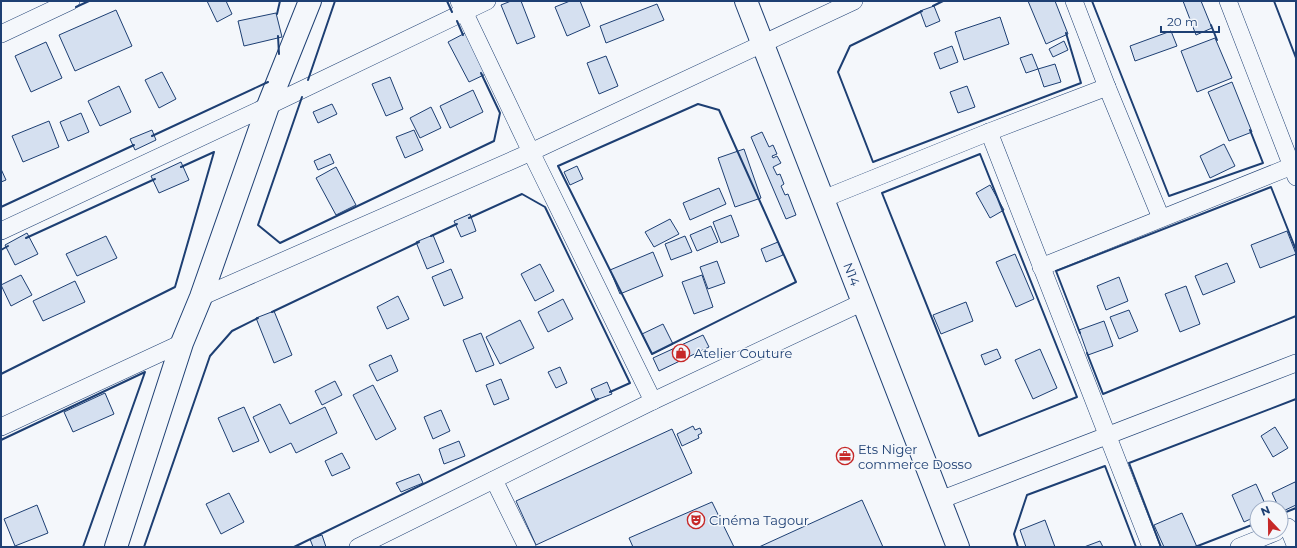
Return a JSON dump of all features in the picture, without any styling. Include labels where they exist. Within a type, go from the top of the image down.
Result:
[{"type":"main road","points":[[116,547],[182,343],[201,297],[268,106],[310,1]]},
{"type":"main road","name":"N14","points":[[746,1],[958,547]]},
{"type":"street","points":[[1,34],[71,1]]},
{"type":"street","points":[[1,231],[268,106],[462,6],[487,1]]},
{"type":"street","points":[[201,297],[531,152],[854,1]]},
{"type":"street","points":[[1074,1],[1107,87],[1161,218]]},
{"type":"street","points":[[1041,266],[1161,218],[1294,171],[1228,1]]},
{"type":"street","points":[[462,6],[531,152],[654,401]]},
{"type":"street","points":[[823,199],[989,132],[1107,87]]},
{"type":"street","points":[[989,132],[1151,547]]},
{"type":"street","points":[[358,547],[654,401],[863,302]]},
{"type":"street","points":[[1,428],[182,343]]},
{"type":"street","points":[[940,500],[1296,363]]},
{"type":"street","points":[[494,480],[527,547]]},
{"type":"street","points":[[1289,535],[1296,547]]},
{"type":"street","points":[[1239,547],[1256,540]]},
{"type":"building","points":[[207,1],[226,1],[232,14],[217,22]]},
{"type":"building","points":[[511,1],[521,1],[535,37],[517,44],[501,5]]},
{"type":"building","points":[[570,1],[580,1],[590,26],[567,36],[555,7]]},
{"type":"building","points":[[1028,1],[1055,1],[1068,34],[1046,44]]},
{"type":"building","points":[[1183,1],[1201,1],[1212,28],[1196,35]]},
{"type":"building","points":[[657,4],[664,20],[606,43],[600,26]]},
{"type":"building","points":[[934,6],[940,21],[926,27],[920,11]]},
{"type":"building","points":[[116,10],[132,46],[75,71],[59,35]]},
{"type":"building","points":[[276,13],[282,37],[244,46],[238,21]]},
{"type":"building","points":[[1000,17],[1009,44],[964,60],[955,32]]},
{"type":"building","points":[[1171,31],[1177,46],[1135,61],[1130,46]]},
{"type":"building","points":[[467,32],[488,73],[469,82],[448,42]]},
{"type":"building","points":[[1215,38],[1232,78],[1197,92],[1181,51]]},
{"type":"building","points":[[1064,41],[1068,50],[1053,57],[1049,49]]},
{"type":"building","points":[[46,42],[62,78],[31,92],[15,56]]},
{"type":"building","points":[[952,46],[958,62],[940,69],[934,53]]},
{"type":"building","points":[[1032,54],[1038,69],[1026,73],[1020,58]]},
{"type":"building","points":[[606,56],[618,86],[599,94],[587,63]]},
{"type":"building","points":[[1055,64],[1061,82],[1044,87],[1038,69]]},
{"type":"building","points":[[162,72],[176,99],[159,108],[145,80]]},
{"type":"building","points":[[390,77],[403,109],[386,116],[372,84]]},
{"type":"building","points":[[1232,82],[1252,132],[1229,141],[1208,92]]},
{"type":"building","points":[[119,86],[131,112],[100,126],[88,101]]},
{"type":"building","points":[[967,86],[975,107],[958,113],[950,92]]},
{"type":"building","points":[[473,90],[483,112],[450,128],[440,106]]},
{"type":"building","points":[[332,104],[337,114],[318,123],[313,112]]},
{"type":"building","points":[[431,107],[441,128],[420,138],[410,118]]},
{"type":"building","points":[[81,113],[89,132],[68,141],[60,122]]},
{"type":"building","points":[[49,121],[59,147],[23,162],[12,136]]},
{"type":"building","points":[[152,130],[156,140],[135,150],[130,139]]},
{"type":"building","points":[[414,130],[423,150],[405,158],[396,137]]},
{"type":"building","points":[[762,132],[769,147],[773,145],[777,154],[772,156],[773,158],[777,156],[781,163],[773,167],[777,175],[780,174],[784,184],[781,186],[785,195],[788,194],[796,215],[786,219],[751,137]]},
{"type":"building","points":[[1224,144],[1235,166],[1210,178],[1200,156]]},
{"type":"building","points":[[744,149],[761,198],[735,207],[718,158]]},
{"type":"building","points":[[330,154],[334,163],[318,170],[314,161]]},
{"type":"building","points":[[181,162],[189,180],[159,193],[151,176]]},
{"type":"building","points":[[577,166],[583,179],[570,185],[564,172]]},
{"type":"building","points":[[336,167],[356,205],[336,215],[316,178]]},
{"type":"building","points":[[1,169],[6,180],[1,182]]},
{"type":"building","points":[[990,185],[1004,210],[990,218],[976,193]]},
{"type":"building","points":[[719,188],[726,204],[690,220],[683,203]]},
{"type":"building","points":[[470,214],[476,231],[461,237],[454,221]]},
{"type":"building","points":[[731,215],[739,236],[721,243],[713,222]]},
{"type":"building","points":[[670,219],[679,234],[654,247],[645,232]]},
{"type":"building","points":[[711,226],[718,242],[697,251],[690,235]]},
{"type":"building","points":[[1287,231],[1296,254],[1260,268],[1251,245]]},
{"type":"building","points":[[27,233],[38,254],[15,265],[5,245]]},
{"type":"building","points":[[433,235],[444,262],[427,269],[416,242]]},
{"type":"building","points":[[106,236],[117,258],[77,276],[66,254]]},
{"type":"building","points":[[685,236],[692,252],[671,260],[665,244]]},
{"type":"building","points":[[778,242],[783,255],[766,262],[761,249]]},
{"type":"building","points":[[653,252],[663,276],[620,294],[610,270]]},
{"type":"building","points":[[1015,254],[1034,299],[1016,307],[996,262]]},
{"type":"building","points":[[717,261],[725,283],[708,289],[700,267]]},
{"type":"building","points":[[1227,263],[1235,282],[1203,295],[1195,276]]},
{"type":"building","points":[[540,264],[554,291],[535,301],[521,274]]},
{"type":"building","points":[[451,269],[463,298],[444,306],[432,277]]},
{"type":"building","points":[[21,275],[32,295],[11,306],[1,285]]},
{"type":"building","points":[[702,275],[713,307],[694,314],[682,282]]},
{"type":"building","points":[[1119,277],[1128,301],[1106,310],[1097,286]]},
{"type":"building","points":[[75,281],[85,302],[43,321],[33,301]]},
{"type":"building","points":[[1186,286],[1200,324],[1180,332],[1165,294]]},
{"type":"building","points":[[398,296],[409,319],[387,329],[377,307]]},
{"type":"building","points":[[563,299],[573,319],[548,332],[538,312]]},
{"type":"building","points":[[966,302],[973,321],[941,334],[933,315]]},
{"type":"building","points":[[1129,310],[1138,331],[1119,339],[1110,317]]},
{"type":"building","points":[[274,311],[292,355],[274,363],[256,318]]},
{"type":"building","points":[[520,320],[534,348],[500,364],[486,337]]},
{"type":"building","points":[[1104,321],[1113,346],[1088,355],[1079,330]]},
{"type":"building","points":[[663,324],[673,344],[652,354],[642,334]]},
{"type":"building","points":[[481,333],[494,365],[476,372],[463,340]]},
{"type":"building","name":"Atelier Couture","points":[[703,335],[709,347],[659,371],[653,358]]},
{"type":"building","points":[[997,349],[1001,358],[985,365],[981,355]]},
{"type":"building","points":[[1040,349],[1057,388],[1033,399],[1015,360]]},
{"type":"building","points":[[391,355],[398,371],[377,381],[369,365]]},
{"type":"building","points":[[560,367],[567,383],[556,388],[548,372]]},
{"type":"building","points":[[501,379],[509,399],[494,405],[486,385]]},
{"type":"building","points":[[335,381],[342,395],[322,405],[315,391]]},
{"type":"building","points":[[607,382],[612,394],[596,400],[591,389]]},
{"type":"building","points":[[373,385],[396,429],[376,440],[353,395]]},
{"type":"building","points":[[105,393],[114,414],[73,432],[64,412]]},
{"type":"building","points":[[280,404],[290,424],[325,407],[337,433],[296,453],[291,443],[270,453],[253,417]]},
{"type":"building","points":[[244,407],[259,441],[233,452],[218,418]]},
{"type":"building","points":[[441,410],[450,431],[433,439],[424,417]]},
{"type":"building","points":[[693,426],[695,430],[700,428],[702,433],[698,435],[699,438],[682,446],[677,434]]},
{"type":"building","points":[[1275,427],[1288,448],[1273,457],[1261,436]]},
{"type":"building","points":[[672,429],[692,473],[536,545],[516,501]]},
{"type":"building","points":[[459,441],[465,456],[444,464],[439,449]]},
{"type":"building","points":[[342,453],[350,468],[332,476],[325,461]]},
{"type":"building","points":[[419,474],[423,483],[401,492],[396,483]]},
{"type":"building","points":[[1295,482],[1296,505],[1289,508],[1289,500],[1275,500],[1272,493]]},
{"type":"building","points":[[1256,484],[1263,500],[1249,500],[1249,520],[1244,522],[1232,495]]},
{"type":"building","points":[[229,493],[244,522],[221,534],[206,504]]},
{"type":"building","points":[[862,500],[883,547],[759,547]]},
{"type":"building","name":"Cinéma Tagour","points":[[712,502],[734,547],[633,547],[629,538]]},
{"type":"building","points":[[37,505],[48,533],[15,546],[4,519]]},
{"type":"building","points":[[1182,513],[1197,547],[1164,547],[1154,525]]},
{"type":"building","points":[[1045,520],[1055,547],[1026,547],[1020,530]]},
{"type":"building","points":[[322,535],[326,547],[313,547],[310,539]]},
{"type":"building","points":[[1100,541],[1103,547],[1084,547]]},
{"type":"wall","points":[[76,7],[89,1]]},
{"type":"wall","points":[[277,14],[280,1]]},
{"type":"wall","points":[[308,80],[335,1]]},
{"type":"wall","points":[[447,1],[452,12]]},
{"type":"wall","points":[[933,6],[943,1]]},
{"type":"wall","points":[[1092,1],[1169,196],[1263,163],[1250,130]]},
{"type":"wall","points":[[1274,1],[1296,58]]},
{"type":"wall","points":[[922,11],[850,46],[838,72],[873,162],[1081,83],[1066,33]]},
{"type":"wall","points":[[457,21],[463,35]]},
{"type":"wall","points":[[1211,25],[1217,40]]},
{"type":"wall","points":[[278,36],[279,54]]},
{"type":"wall","points":[[302,97],[258,225],[280,243],[494,141],[500,113],[481,73]]},
{"type":"wall","points":[[152,136],[268,82]]},
{"type":"wall","points":[[698,104],[719,110],[796,282],[652,354],[558,166],[698,104]]},
{"type":"wall","points":[[1,207],[134,145]]},
{"type":"wall","points":[[1,374],[175,287],[214,152],[181,167]]},
{"type":"wall","points":[[980,154],[1077,397],[979,436],[882,193],[980,154]]},
{"type":"wall","points":[[26,238],[155,179]]},
{"type":"wall","points":[[1080,333],[1056,271],[1271,187],[1296,250]]},
{"type":"wall","points":[[469,218],[522,194],[545,207],[630,383],[610,392]]},
{"type":"wall","points":[[431,236],[457,224]]},
{"type":"wall","points":[[272,312],[419,242]]},
{"type":"wall","points":[[1,250],[8,246]]},
{"type":"wall","points":[[1087,353],[1103,394],[1296,316]]},
{"type":"wall","points":[[144,547],[210,356],[232,331],[258,318]]},
{"type":"wall","points":[[1,440],[145,372],[83,547]]},
{"type":"wall","points":[[294,547],[598,399]]},
{"type":"wall","points":[[1161,547],[1129,463],[1296,399]]},
{"type":"wall","points":[[1018,547],[1014,534],[1027,495],[1105,466],[1136,547]]},
{"type":"wall","points":[[1289,511],[1296,508]]},
{"type":"wall","points":[[1195,547],[1249,526]]},
{"type":"place","name":"Atelier Couture","points":[[681,353]]},
{"type":"place","name":"Ets Niger commerce Dosso","points":[[845,456]]},
{"type":"place","name":"Cinéma Tagour","points":[[696,520]]}]
